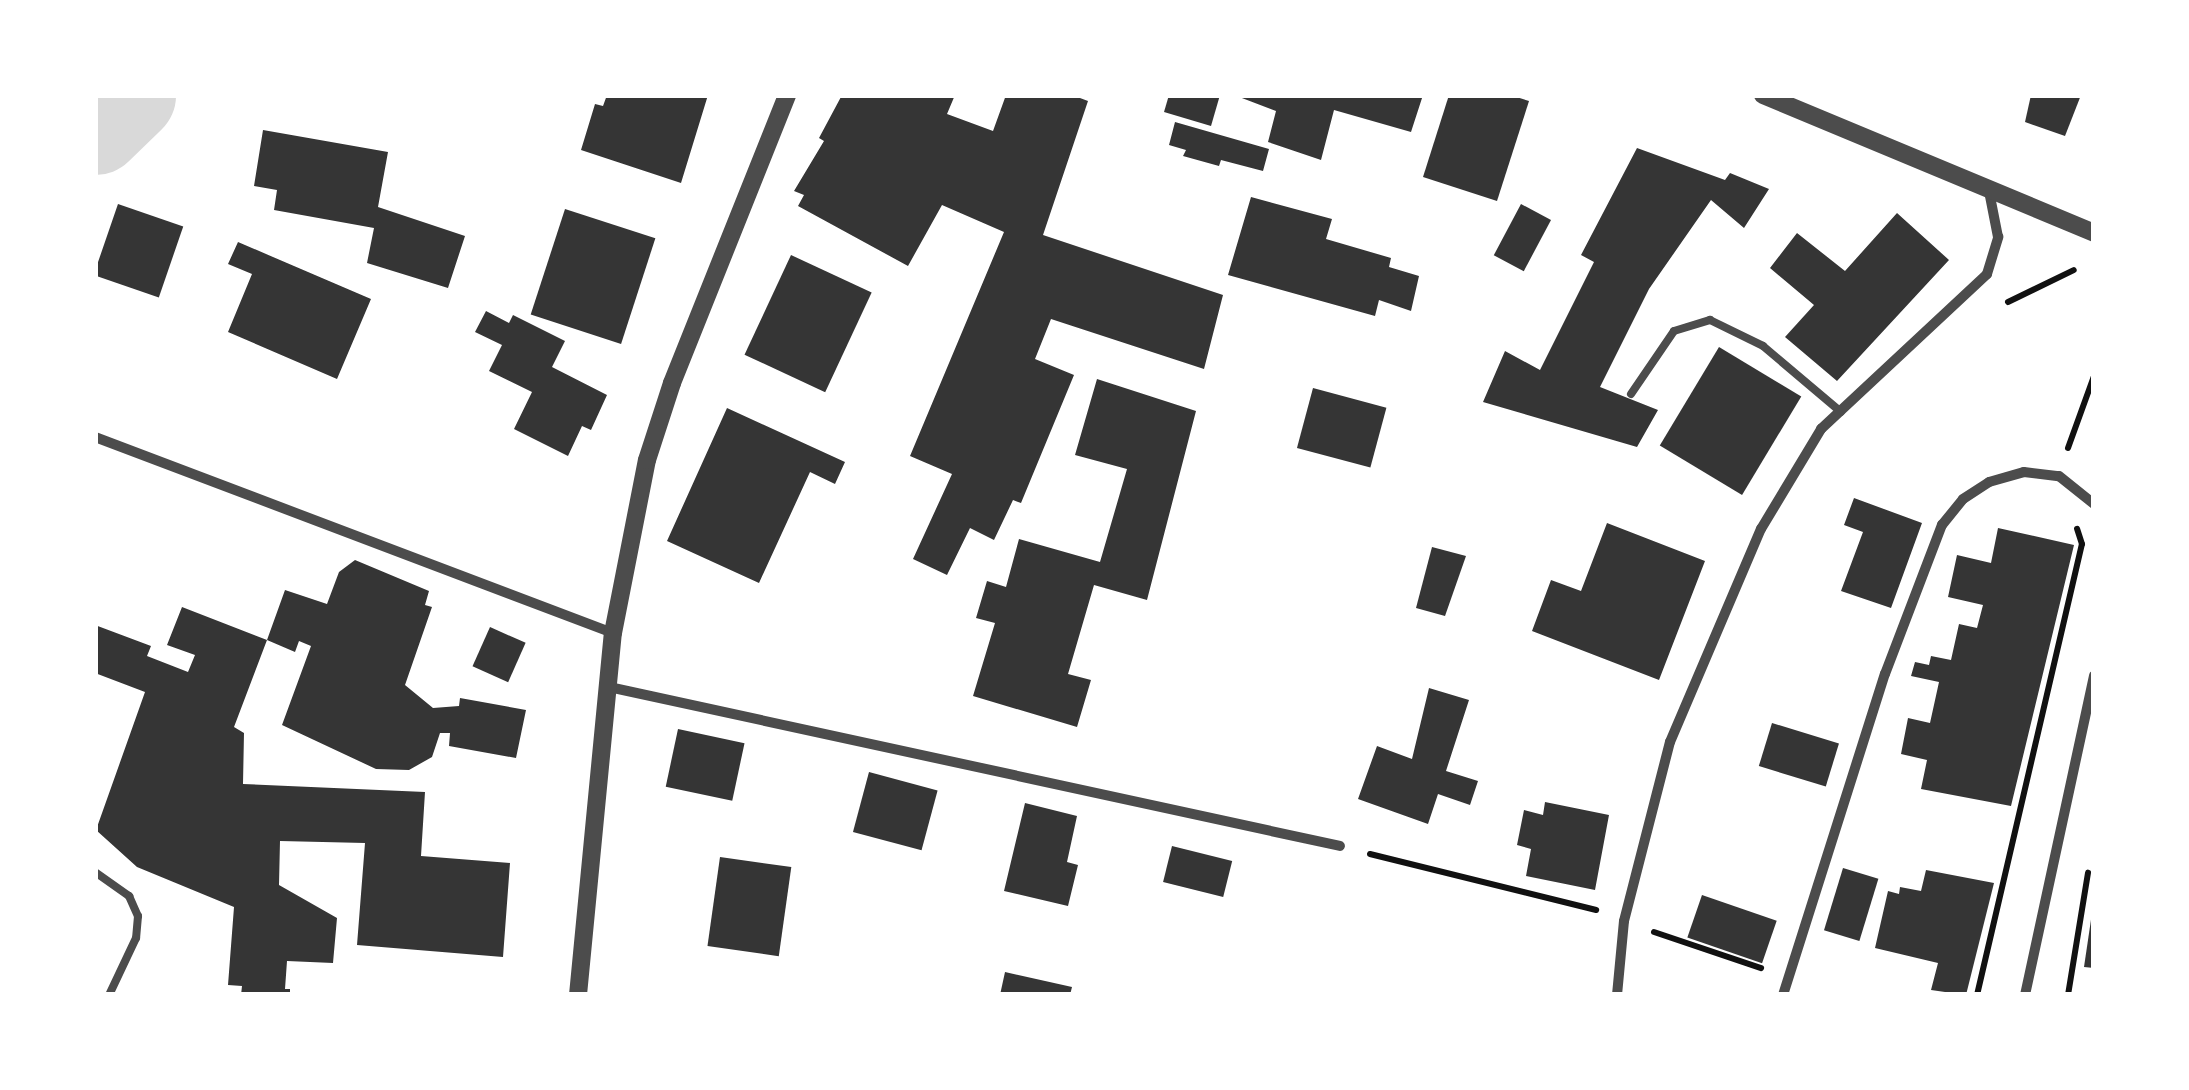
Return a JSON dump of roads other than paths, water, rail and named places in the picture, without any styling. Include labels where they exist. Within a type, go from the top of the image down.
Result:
[{"type":"street","points":[[578,995],[614,632],[647,460],[672,384],[787,95]]},
{"type":"street","points":[[1763,95],[2094,233]]},
{"type":"street","points":[[1617,995],[1624,921],[1637,859],[1677,725],[1760,530],[1803,452],[1987,274],[1998,237],[1989,190]]},
{"type":"street","points":[[95,437],[614,632]]},
{"type":"street","points":[[1782,995],[1885,674],[1942,525],[1963,500],[1988,482],[2024,472],[2060,476],[2094,504]]},
{"type":"street","points":[[2025,995],[2094,675]]},
{"type":"street","points":[[609,687],[1340,846]]},
{"type":"lane","points":[[1630,394],[1674,330],[1710,320],[1764,346],[1841,412]]},
{"type":"lane","points":[[95,872],[129,896],[138,916],[136,938],[110,995]]},
{"type":"waterway","points":[[95,127],[128,95]]}]
